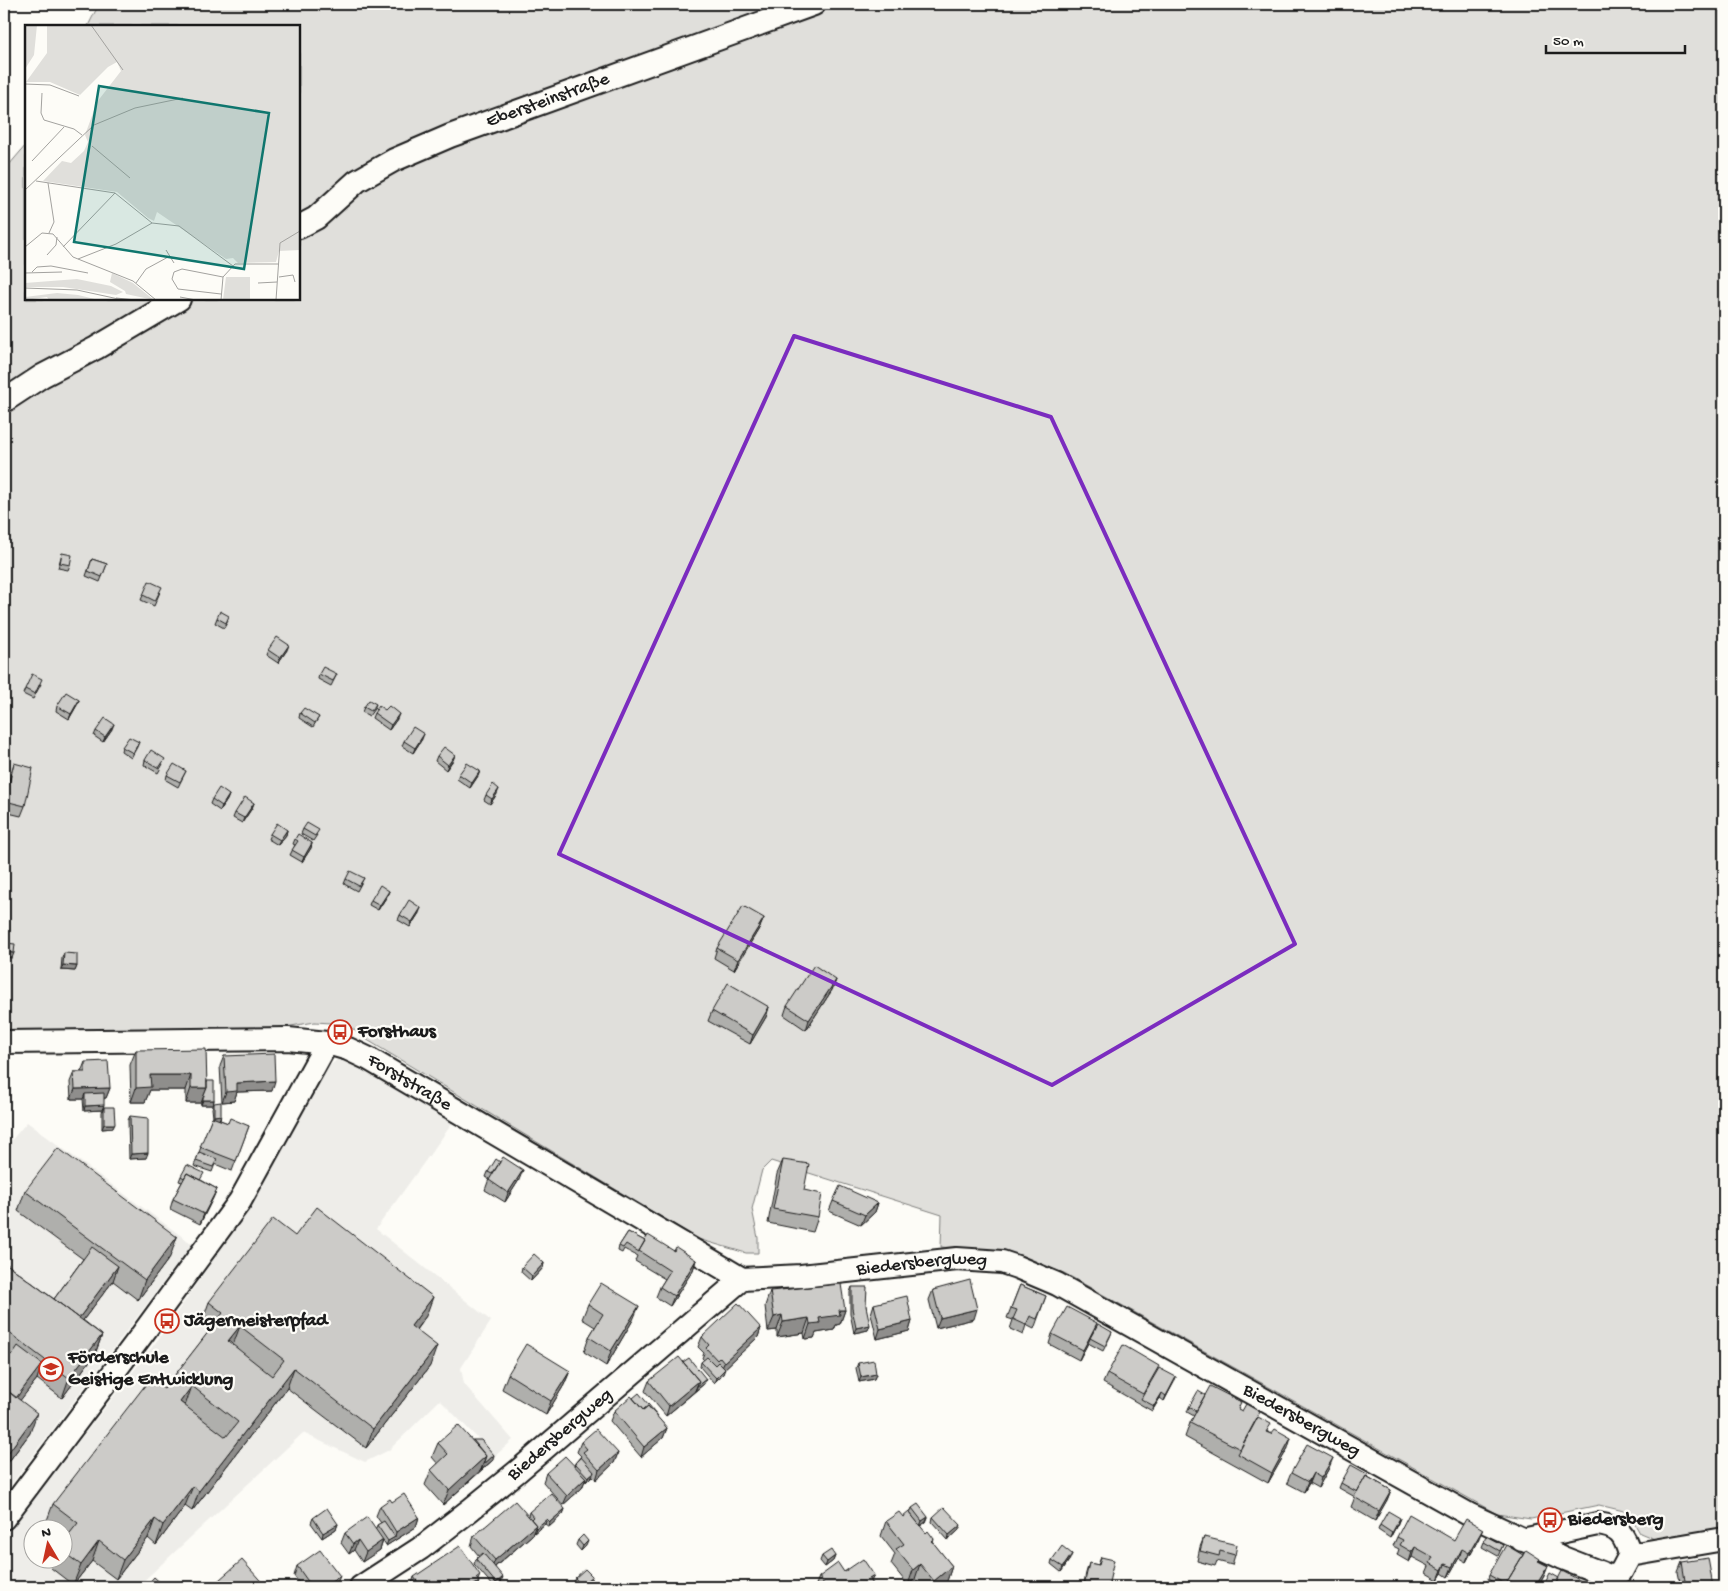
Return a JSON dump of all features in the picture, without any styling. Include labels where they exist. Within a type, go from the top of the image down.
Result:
[{"type":"street","name":"Ebersteinstraße","points":[[300,227],[316,218],[358,181],[394,160],[450,136],[814,4]]},
{"type":"street","points":[[4,401],[42,376],[96,348],[177,300]]},
{"type":"street","name":"Forststraße","points":[[4,1042],[288,1039],[327,1042],[369,1059],[742,1279]]},
{"type":"street","points":[[4,1518],[240,1201],[327,1042]]},
{"type":"street","name":"Biedersbergweg","points":[[360,1587],[421,1548],[477,1504],[742,1279],[801,1276],[957,1259],[986,1260],[1018,1267],[1057,1284],[1462,1510],[1609,1582],[1621,1572],[1630,1555]]},
{"type":"street","points":[[1522,1540],[1598,1524],[1610,1526],[1620,1533],[1626,1541],[1630,1555],[1724,1539]]},
{"type":"highlighted area","points":[[794,336],[1051,417],[1295,944],[1052,1085],[559,854]]},
{"type":"shaded area","points":[[99,4],[1724,4],[1724,1528],[1657,1540],[1640,1533],[1628,1512],[1599,1505],[1531,1519],[1497,1514],[1064,1273],[1008,1253],[941,1247],[942,1215],[771,1161],[762,1170],[752,1209],[758,1238],[758,1253],[746,1253],[698,1239],[364,1038],[347,1024],[315,1022],[279,1028],[4,1031],[4,189],[9,165],[25,146],[25,300],[300,300],[300,25],[88,25]]},
{"type":"shaded area","points":[[351,1055],[454,1121],[376,1229],[491,1321],[461,1368],[464,1384],[513,1440],[495,1456],[440,1400],[389,1450],[365,1462],[303,1433],[137,1587],[4,1587],[4,1538],[159,1338],[243,1217],[327,1068],[339,1058]]},
{"type":"shaded area","name":"Förderschule Geistige Entwicklung","points":[[27,1122],[192,1244],[4,1494],[4,1149]]},
{"type":"building","points":[[62,553],[72,555],[70,565],[60,563]]},
{"type":"building","points":[[92,559],[107,564],[102,577],[88,571]]},
{"type":"building","points":[[149,581],[162,587],[155,601],[143,595]]},
{"type":"building","points":[[220,611],[229,616],[226,623],[217,618]]},
{"type":"building","points":[[277,637],[289,645],[280,658],[268,650]]},
{"type":"building","points":[[323,667],[337,674],[333,681],[319,674]]},
{"type":"building","points":[[32,674],[42,679],[35,694],[25,689]]},
{"type":"building","points":[[66,692],[79,700],[71,714],[57,706]]},
{"type":"building","points":[[369,700],[376,704],[371,711],[364,707]]},
{"type":"building","points":[[379,706],[385,710],[389,706],[399,714],[391,725],[374,713]]},
{"type":"building","points":[[304,708],[319,717],[315,723],[300,713]]},
{"type":"building","points":[[105,718],[114,724],[105,737],[96,731]]},
{"type":"building","points":[[413,727],[424,734],[415,748],[404,741]]},
{"type":"building","points":[[129,737],[139,742],[133,753],[122,747]]},
{"type":"building","points":[[444,747],[455,755],[448,765],[437,756]]},
{"type":"building","points":[[151,750],[165,759],[159,768],[145,760]]},
{"type":"building","points":[[14,763],[33,768],[25,806],[5,801]]},
{"type":"building","points":[[467,763],[480,771],[472,783],[459,774]]},
{"type":"building","points":[[174,764],[186,771],[180,782],[167,775]]},
{"type":"building","points":[[493,784],[499,789],[492,799],[486,795]]},
{"type":"building","points":[[219,788],[229,795],[222,806],[212,799]]},
{"type":"building","points":[[245,797],[254,803],[244,818],[235,813]]},
{"type":"building","points":[[277,823],[287,830],[280,840],[270,834]]},
{"type":"building","points":[[307,823],[319,830],[315,836],[303,829]]},
{"type":"building","points":[[298,834],[312,843],[304,857],[292,850],[298,841],[295,839]]},
{"type":"building","points":[[350,871],[364,878],[359,886],[346,879]]},
{"type":"building","points":[[380,885],[389,891],[380,905],[371,900]]},
{"type":"building","points":[[409,900],[421,908],[412,922],[400,915]]},
{"type":"building","points":[[743,906],[764,918],[738,960],[717,948]]},
{"type":"building","points":[[6,943],[15,944],[14,953],[5,952]]},
{"type":"building","points":[[64,953],[77,954],[77,966],[63,965]]},
{"type":"building","points":[[814,965],[836,980],[809,1020],[787,1006]]},
{"type":"building","points":[[728,983],[769,1007],[753,1035],[712,1011]]},
{"type":"building","points":[[206,1049],[207,1088],[191,1088],[191,1075],[150,1075],[151,1087],[136,1088],[136,1050]]},
{"type":"building","points":[[274,1054],[275,1081],[237,1083],[237,1091],[226,1092],[224,1056]]},
{"type":"building","points":[[108,1061],[110,1088],[75,1089],[74,1072],[85,1072],[85,1062]]},
{"type":"building","points":[[207,1081],[214,1081],[214,1100],[203,1100]]},
{"type":"building","points":[[104,1093],[104,1105],[85,1106],[85,1094]]},
{"type":"building","points":[[221,1102],[221,1115],[214,1116],[214,1103]]},
{"type":"building","points":[[104,1107],[114,1107],[115,1124],[104,1124]]},
{"type":"building","points":[[130,1116],[148,1118],[148,1153],[131,1154]]},
{"type":"building","points":[[212,1117],[228,1123],[230,1118],[249,1126],[236,1161],[200,1147]]},
{"type":"building","points":[[58,1148],[177,1237],[145,1280],[25,1191]]},
{"type":"building","points":[[199,1152],[217,1159],[213,1167],[196,1161]]},
{"type":"building","points":[[503,1157],[523,1170],[508,1193],[489,1180]]},
{"type":"building","points":[[496,1159],[500,1162],[492,1174],[488,1172]]},
{"type":"building","points":[[783,1160],[809,1164],[804,1190],[822,1194],[818,1217],[773,1209]]},
{"type":"building","points":[[187,1165],[204,1173],[200,1180],[187,1173],[184,1178],[181,1176]]},
{"type":"building","points":[[187,1173],[217,1189],[204,1214],[173,1199]]},
{"type":"building","points":[[840,1186],[878,1203],[865,1215],[833,1201]]},
{"type":"building","points":[[317,1207],[433,1297],[411,1326],[437,1346],[373,1429],[294,1368],[199,1491],[193,1486],[163,1525],[155,1519],[123,1560],[99,1541],[81,1565],[72,1558],[72,1530],[78,1523],[53,1504],[150,1379],[164,1389],[223,1313],[209,1302],[273,1219],[295,1236]],"holes":[[[240,1326],[284,1360],[272,1376],[228,1341]],[[192,1386],[238,1422],[226,1437],[180,1402]]]},
{"type":"building","points":[[628,1232],[645,1241],[639,1252],[626,1244],[623,1248],[619,1246]]},
{"type":"building","points":[[648,1235],[674,1251],[676,1247],[696,1260],[674,1296],[660,1287],[670,1271],[639,1251]]},
{"type":"building","points":[[92,1247],[118,1266],[79,1318],[54,1299]]},
{"type":"building","points":[[534,1254],[544,1263],[532,1276],[522,1267]]},
{"type":"building","points":[[4,1262],[102,1335],[69,1378],[4,1329]]},
{"type":"building","points":[[970,1280],[977,1309],[940,1318],[933,1290]]},
{"type":"building","points":[[601,1283],[639,1306],[611,1351],[589,1337],[603,1314],[588,1304]]},
{"type":"building","points":[[841,1284],[845,1310],[839,1310],[840,1315],[819,1318],[820,1323],[810,1324],[809,1318],[783,1322],[782,1315],[774,1317],[770,1291]]},
{"type":"building","points":[[1020,1285],[1046,1296],[1037,1319],[1030,1316],[1026,1325],[1013,1319],[1017,1310],[1011,1308]]},
{"type":"building","points":[[852,1287],[867,1287],[866,1306],[870,1325],[856,1328],[852,1308]]},
{"type":"building","points":[[907,1296],[912,1321],[880,1329],[874,1304]]},
{"type":"building","points":[[738,1303],[761,1328],[724,1362],[720,1357],[717,1360],[706,1348],[709,1345],[702,1337]]},
{"type":"building","points":[[1067,1307],[1097,1323],[1083,1350],[1052,1334]]},
{"type":"building","points":[[1098,1324],[1112,1332],[1105,1346],[1090,1338]]},
{"type":"building","points":[[526,1344],[570,1371],[551,1401],[508,1374]]},
{"type":"building","points":[[1123,1345],[1159,1366],[1143,1394],[1107,1374]]},
{"type":"building","points":[[18,1346],[42,1364],[16,1398],[4,1388],[4,1349],[12,1355]]},
{"type":"building","points":[[679,1357],[699,1381],[669,1406],[649,1381]]},
{"type":"building","points":[[707,1357],[715,1365],[718,1362],[725,1369],[716,1378],[701,1362]]},
{"type":"building","points":[[689,1358],[706,1379],[697,1386],[699,1381],[683,1362]]},
{"type":"building","points":[[874,1360],[876,1374],[861,1377],[858,1363]]},
{"type":"building","points":[[1159,1368],[1176,1377],[1166,1396],[1162,1393],[1154,1406],[1141,1399]]},
{"type":"building","points":[[1210,1386],[1241,1402],[1238,1409],[1242,1411],[1246,1404],[1260,1412],[1240,1449],[1190,1423]]},
{"type":"building","points":[[4,1388],[37,1413],[5,1457],[4,1456]]},
{"type":"building","points":[[1198,1391],[1205,1395],[1196,1411],[1189,1407]]},
{"type":"building","points":[[639,1393],[658,1416],[648,1406],[643,1410],[633,1398]]},
{"type":"building","points":[[631,1396],[643,1410],[648,1406],[667,1428],[644,1447],[614,1411]]},
{"type":"building","points":[[1258,1417],[1271,1424],[1266,1432],[1271,1434],[1275,1429],[1291,1438],[1272,1473],[1238,1454]]},
{"type":"building","points":[[458,1425],[486,1456],[449,1490],[431,1470],[448,1454],[438,1443]]},
{"type":"building","points":[[596,1429],[618,1453],[599,1470],[583,1452],[587,1449],[581,1442]]},
{"type":"building","points":[[473,1440],[481,1440],[494,1455],[483,1465],[486,1456]]},
{"type":"building","points":[[1307,1444],[1333,1458],[1321,1478],[1313,1473],[1308,1482],[1291,1473]]},
{"type":"building","points":[[565,1456],[586,1478],[567,1496],[546,1473]]},
{"type":"building","points":[[581,1457],[594,1472],[588,1477],[575,1463]]},
{"type":"building","points":[[1351,1465],[1369,1475],[1366,1476],[1357,1492],[1341,1483]]},
{"type":"building","points":[[1366,1476],[1391,1490],[1379,1511],[1354,1497]]},
{"type":"building","points":[[551,1493],[565,1509],[550,1522],[547,1519],[536,1528],[531,1519],[533,1517],[529,1512]]},
{"type":"building","points":[[404,1494],[419,1517],[396,1532],[380,1506],[390,1499],[392,1502]]},
{"type":"building","points":[[515,1501],[536,1525],[495,1560],[474,1536]]},
{"type":"building","points":[[918,1504],[928,1517],[922,1521],[912,1508]]},
{"type":"building","points":[[944,1507],[961,1525],[949,1535],[933,1517]]},
{"type":"building","points":[[327,1508],[338,1524],[323,1533],[313,1518]]},
{"type":"building","points":[[1388,1511],[1400,1518],[1392,1533],[1380,1525]]},
{"type":"building","points":[[899,1512],[903,1517],[909,1512],[926,1533],[928,1531],[934,1539],[932,1541],[952,1566],[934,1581],[920,1564],[913,1570],[896,1549],[904,1544],[886,1521]]},
{"type":"building","points":[[1409,1514],[1454,1540],[1466,1519],[1483,1529],[1469,1553],[1462,1549],[1452,1567],[1445,1564],[1442,1570],[1430,1563],[1433,1557],[1415,1547],[1412,1552],[1400,1545],[1403,1540],[1397,1537]]},
{"type":"building","points":[[367,1517],[383,1540],[366,1552],[358,1540],[353,1544],[345,1533]]},
{"type":"building","points":[[384,1521],[395,1537],[388,1541],[377,1525]]},
{"type":"building","points":[[583,1535],[588,1541],[583,1546],[578,1540]]},
{"type":"building","points":[[1486,1536],[1503,1545],[1500,1551],[1484,1542]]},
{"type":"building","points":[[1204,1537],[1237,1545],[1235,1555],[1220,1551],[1219,1556],[1200,1551]]},
{"type":"building","points":[[1506,1545],[1523,1555],[1507,1585],[1489,1575]]},
{"type":"building","points":[[460,1546],[480,1575],[476,1578],[479,1582],[471,1587],[421,1587],[414,1577]]},
{"type":"building","points":[[1062,1546],[1072,1554],[1063,1567],[1052,1560]]},
{"type":"building","points":[[320,1550],[340,1576],[324,1587],[312,1587],[297,1566]]},
{"type":"building","points":[[831,1550],[835,1556],[827,1562],[822,1556]]},
{"type":"building","points":[[1526,1550],[1540,1559],[1538,1561],[1548,1566],[1535,1587],[1521,1587],[1508,1580]]},
{"type":"building","points":[[483,1553],[503,1577],[496,1583],[476,1559]]},
{"type":"building","points":[[1101,1557],[1114,1560],[1108,1587],[1084,1586],[1089,1563],[1099,1565]]},
{"type":"building","points":[[1708,1558],[1713,1587],[1686,1587],[1682,1562]]},
{"type":"building","points":[[863,1559],[874,1575],[869,1578],[875,1587],[826,1587],[819,1577],[838,1563],[844,1572]]},
{"type":"building","points":[[242,1560],[266,1587],[212,1587],[212,1586]]},
{"type":"building","points":[[585,1569],[592,1576],[581,1585],[575,1578]]},
{"type":"building","points":[[1562,1571],[1587,1584],[1585,1587],[1554,1587]]},
{"type":"building","points":[[1550,1573],[1559,1578],[1554,1587],[1543,1587]]},
{"type":"building","points":[[154,1577],[165,1587],[145,1587]]},
{"type":"place","name":"Forsthaus","points":[[340,1032]]},
{"type":"place","name":"Jägermeisterpfad","points":[[167,1321]]},
{"type":"place","name":"Förderschule Geistige Entwicklung","points":[[51,1369]]},
{"type":"place","name":"Biedersberg","points":[[1550,1520]]}]
